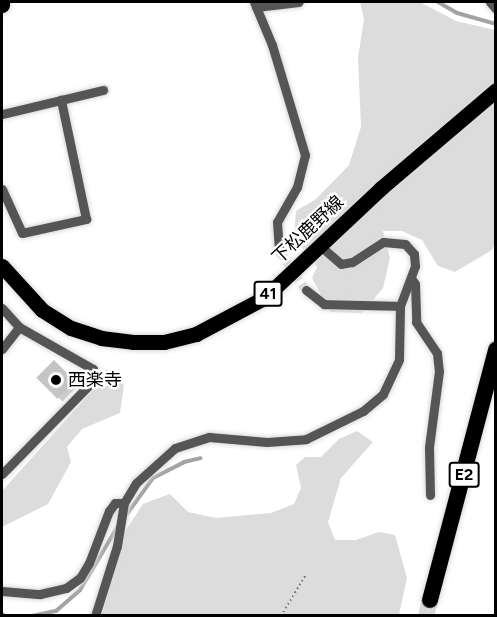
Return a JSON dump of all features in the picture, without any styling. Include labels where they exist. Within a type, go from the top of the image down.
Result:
[{"type":"highway","name":"E2","points":[[430,600],[495,350]]},
{"type":"main road","name":"下松鹿野線","points":[[2,266],[42,310],[71,328],[101,338],[164,342],[196,334],[230,319],[264,298],[480,99],[495,90]]},
{"type":"street","points":[[279,250],[277,222],[297,187],[304,155],[272,45],[255,4],[299,2]]},
{"type":"street","points":[[490,2],[495,9]]},
{"type":"street","points":[[2,114],[103,90]]},
{"type":"street","points":[[2,189],[22,233],[86,219],[61,100]]},
{"type":"street","points":[[95,615],[117,546],[124,503],[136,483],[155,464],[191,441],[209,437],[267,442],[306,439],[363,411],[383,393],[399,359],[399,306],[411,278],[414,254],[405,244],[382,242],[352,262],[341,264],[320,246]]},
{"type":"street","points":[[411,278],[416,284],[416,322],[437,353],[439,371],[429,447],[430,495]]},
{"type":"street","points":[[306,290],[324,304],[399,306]]},
{"type":"street","points":[[2,308],[19,327],[93,369],[93,381],[2,474]]},
{"type":"street","points":[[2,350],[19,327]]},
{"type":"street","points":[[2,591],[40,594],[66,588],[80,578],[89,563],[108,511],[115,503],[124,503]]},
{"type":"path","points":[[281,615],[305,576]]},
{"type":"shaded area","points":[[360,2],[420,2],[456,21],[495,30],[496,240],[492,250],[455,272],[438,266],[422,240],[402,231],[383,231],[390,258],[383,288],[362,313],[330,312],[312,278],[317,267],[294,237],[296,211],[316,199],[349,165],[361,127],[358,58],[364,19]]},
{"type":"shaded area","points":[[106,369],[124,385],[120,413],[82,429],[67,447],[71,462],[48,504],[2,527],[2,491],[93,390]]},
{"type":"shaded area","points":[[357,431],[373,442],[341,478],[328,522],[335,540],[356,540],[379,532],[395,535],[407,578],[399,615],[102,616],[124,533],[143,504],[170,494],[188,512],[216,518],[271,513],[294,504],[301,488],[296,465],[305,457],[321,457],[339,439]]},
{"type":"building","points":[[54,360],[75,381],[58,399],[36,378]]},
{"type":"waterway","points":[[438,2],[457,13],[496,24]]},
{"type":"waterway","points":[[124,518],[153,478],[184,462],[201,458]]},
{"type":"waterway","points":[[32,616],[56,611],[80,590],[118,526]]},
{"type":"tunnel","points":[[279,250],[306,290]]},
{"type":"tunnel","points":[[426,616],[430,600]]},
{"type":"place","name":"西楽寺","points":[[56,380]]}]
